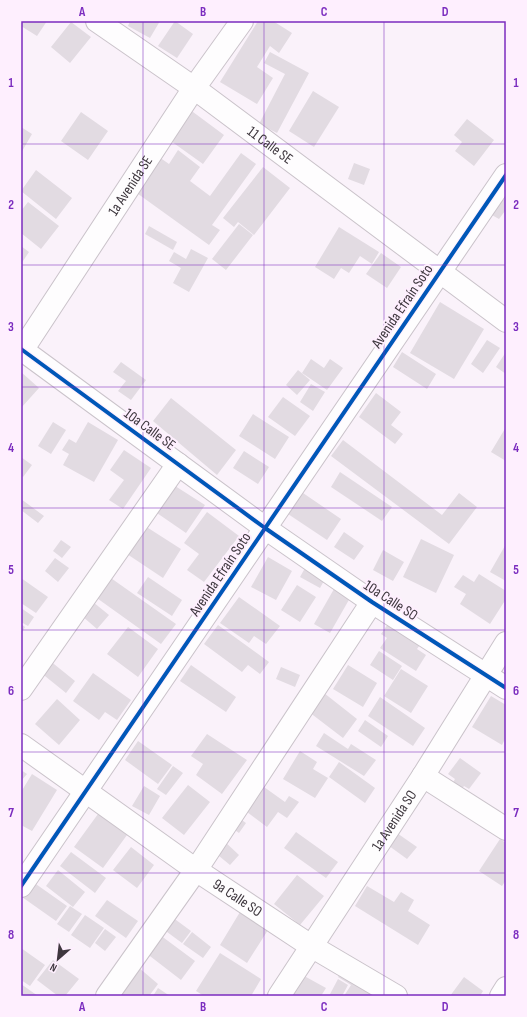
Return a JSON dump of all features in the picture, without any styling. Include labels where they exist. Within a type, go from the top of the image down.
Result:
[{"type":"street","name":"11 Calle SE","points":[[97,21],[194,88],[506,321]]},
{"type":"street","name":"1a Avenida SE","points":[[22,350],[194,88],[242,21]]},
{"type":"street","name":"Avenida Efraín Soto","points":[[21,886],[506,175]]},
{"type":"street","name":"10a Calle SE","points":[[22,350],[265,528]]},
{"type":"street","points":[[21,689],[178,464]]},
{"type":"street","name":"10a Calle SO","points":[[265,528],[372,602],[506,688]]},
{"type":"street","points":[[107,996],[196,870],[372,602]]},
{"type":"street","name":"1a Avenida SO","points":[[279,996],[423,776],[506,643]]},
{"type":"street","name":"9a Calle SO","points":[[21,745],[196,870],[311,946],[396,996]]},
{"type":"street","points":[[423,776],[506,829]]},
{"type":"street","points":[[500,996],[506,988]]},
{"type":"building","points":[[21,21],[47,21],[37,36],[21,26]]},
{"type":"building","points":[[130,21],[160,21],[150,38],[128,26]]},
{"type":"building","points":[[175,21],[193,34],[177,58],[158,46]]},
{"type":"building","points":[[258,21],[273,21],[292,33],[279,53],[270,46],[257,67],[273,78],[257,104],[220,82]]},
{"type":"building","points":[[71,22],[91,37],[70,63],[51,47]]},
{"type":"building","points":[[270,52],[309,73],[277,133],[259,124],[285,74],[264,63]]},
{"type":"building","points":[[313,91],[339,107],[314,147],[289,131]]},
{"type":"building","points":[[189,109],[224,135],[203,164],[168,139]]},
{"type":"building","points":[[81,112],[108,131],[88,160],[61,141]]},
{"type":"building","points":[[467,119],[494,140],[474,166],[455,151],[462,142],[454,135]]},
{"type":"building","points":[[21,127],[32,134],[21,153]]},
{"type":"building","points":[[178,150],[200,167],[190,181],[210,196],[241,153],[256,164],[212,225],[220,230],[209,245],[134,191],[159,157],[169,164]]},
{"type":"building","points":[[354,163],[370,169],[364,185],[348,179]]},
{"type":"building","points":[[263,167],[290,188],[254,235],[238,222],[234,227],[223,218]]},
{"type":"building","points":[[36,170],[72,198],[56,219],[21,191]]},
{"type":"building","points":[[501,198],[506,201],[506,212],[505,211],[499,219],[490,214]]},
{"type":"building","points":[[28,202],[59,226],[41,249],[21,233],[21,211]]},
{"type":"building","points":[[239,224],[253,235],[226,270],[212,259]]},
{"type":"building","points":[[149,226],[177,242],[173,250],[145,234]]},
{"type":"building","points":[[339,227],[379,252],[372,264],[360,256],[349,273],[341,268],[334,279],[315,267]]},
{"type":"building","points":[[21,246],[29,252],[21,264]]},
{"type":"building","points":[[191,249],[208,258],[189,292],[173,283],[181,268],[169,261],[174,252],[186,259]]},
{"type":"building","points":[[381,253],[401,267],[387,288],[366,274]]},
{"type":"building","points":[[440,302],[484,329],[454,379],[410,353]]},
{"type":"building","points":[[487,340],[500,348],[483,373],[471,364]]},
{"type":"building","points":[[402,352],[436,374],[427,389],[393,367]]},
{"type":"building","points":[[506,352],[506,374],[496,367]]},
{"type":"building","points":[[311,359],[324,368],[330,359],[343,368],[327,390],[302,373]]},
{"type":"building","points":[[121,362],[146,380],[131,400],[118,391],[126,381],[113,372]]},
{"type":"building","points":[[298,370],[310,380],[297,395],[286,385]]},
{"type":"building","points":[[21,372],[39,388],[21,408]]},
{"type":"building","points":[[311,384],[325,392],[313,411],[300,402]]},
{"type":"building","points":[[376,393],[401,412],[391,425],[403,434],[395,444],[359,417]]},
{"type":"building","points":[[283,397],[310,416],[295,436],[268,417]]},
{"type":"building","points":[[171,398],[236,450],[217,475],[153,421]]},
{"type":"building","points":[[253,414],[289,437],[275,459],[239,436]]},
{"type":"building","points":[[53,422],[66,430],[51,454],[38,446]]},
{"type":"building","points":[[88,422],[118,440],[94,482],[63,465],[69,454],[62,450],[69,439],[76,443]]},
{"type":"building","points":[[506,427],[506,461],[491,452]]},
{"type":"building","points":[[343,440],[442,515],[459,493],[477,507],[449,544],[331,456]]},
{"type":"building","points":[[124,450],[151,468],[123,509],[109,500],[124,480],[110,470]]},
{"type":"building","points":[[244,451],[269,467],[258,484],[233,468]]},
{"type":"building","points":[[21,457],[32,465],[23,477],[21,475]]},
{"type":"building","points":[[340,472],[392,507],[382,521],[331,487]]},
{"type":"building","points":[[172,484],[205,505],[186,533],[154,511]]},
{"type":"building","points":[[303,493],[341,519],[327,540],[288,514]]},
{"type":"building","points":[[21,499],[44,516],[38,523],[21,510]]},
{"type":"building","points":[[207,512],[239,536],[204,582],[187,570],[199,554],[184,543]]},
{"type":"building","points":[[145,526],[181,549],[163,578],[127,554]]},
{"type":"building","points":[[344,532],[364,546],[354,560],[334,547]]},
{"type":"building","points":[[421,539],[454,555],[436,593],[403,577]]},
{"type":"building","points":[[61,540],[71,547],[62,558],[53,551]]},
{"type":"building","points":[[506,544],[506,581],[490,572]]},
{"type":"building","points":[[383,550],[404,562],[393,581],[373,570]]},
{"type":"building","points":[[268,557],[292,571],[276,600],[251,587]]},
{"type":"building","points":[[55,558],[69,568],[58,582],[45,571]]},
{"type":"building","points":[[305,568],[325,579],[320,588],[300,577]]},
{"type":"building","points":[[479,574],[506,591],[506,599],[490,624],[460,604],[466,594],[454,587],[463,575],[474,582]]},
{"type":"building","points":[[108,576],[176,624],[161,644],[94,596]]},
{"type":"building","points":[[148,577],[182,600],[172,616],[137,593]]},
{"type":"building","points":[[21,578],[48,597],[36,613],[21,603]]},
{"type":"building","points":[[297,585],[316,597],[300,622],[281,610]]},
{"type":"building","points":[[334,589],[350,598],[330,633],[314,624]]},
{"type":"building","points":[[239,597],[280,626],[266,644],[254,636],[249,643],[220,623]]},
{"type":"building","points":[[93,602],[109,615],[97,629],[82,616]]},
{"type":"building","points":[[21,608],[34,617],[28,626],[21,622]]},
{"type":"building","points":[[390,621],[422,642],[417,649],[426,655],[416,671],[380,648],[387,638],[381,634]]},
{"type":"building","points":[[21,624],[25,627],[21,634]]},
{"type":"building","points":[[218,625],[269,662],[260,674],[248,665],[242,672],[204,644]]},
{"type":"building","points":[[128,627],[158,649],[138,677],[107,654]]},
{"type":"building","points":[[379,651],[402,666],[393,680],[370,665]]},
{"type":"building","points":[[49,660],[75,681],[66,693],[40,672]]},
{"type":"building","points":[[191,665],[236,697],[226,712],[180,681]]},
{"type":"building","points":[[348,665],[377,683],[363,707],[333,689]]},
{"type":"building","points":[[281,667],[300,675],[295,687],[276,679]]},
{"type":"building","points":[[401,669],[428,686],[411,713],[384,696]]},
{"type":"building","points":[[93,673],[131,700],[117,720],[105,712],[99,720],[73,701]]},
{"type":"building","points":[[324,693],[357,719],[343,738],[309,712]]},
{"type":"building","points":[[491,696],[506,705],[506,737],[502,745],[472,727]]},
{"type":"building","points":[[380,697],[425,728],[413,746],[368,716]]},
{"type":"building","points":[[57,699],[80,720],[59,745],[35,724]]},
{"type":"building","points":[[365,720],[388,736],[381,747],[358,731]]},
{"type":"building","points":[[324,733],[348,749],[351,744],[376,760],[364,776],[316,746]]},
{"type":"building","points":[[207,734],[247,760],[222,794],[196,775],[203,764],[191,756]]},
{"type":"building","points":[[138,741],[172,765],[158,784],[125,760]]},
{"type":"building","points":[[300,751],[317,762],[313,769],[328,778],[315,798],[283,779]]},
{"type":"building","points":[[460,758],[481,773],[469,789],[464,786],[461,790],[452,784],[455,779],[448,774]]},
{"type":"building","points":[[339,762],[375,788],[365,803],[329,777]]},
{"type":"building","points":[[173,766],[183,773],[166,795],[157,789]]},
{"type":"building","points":[[21,770],[27,774],[21,781]]},
{"type":"building","points":[[32,774],[57,790],[32,831],[21,825],[21,792]]},
{"type":"building","points":[[257,782],[285,802],[289,796],[299,802],[287,818],[278,812],[267,827],[239,806]]},
{"type":"building","points":[[188,785],[210,802],[184,835],[162,818]]},
{"type":"building","points":[[144,786],[160,796],[149,815],[132,806]]},
{"type":"building","points":[[98,814],[127,835],[103,868],[74,847]]},
{"type":"building","points":[[236,816],[246,823],[239,833],[229,826]]},
{"type":"building","points":[[394,831],[417,847],[407,859],[385,843]]},
{"type":"building","points":[[296,832],[338,862],[326,878],[284,848]]},
{"type":"building","points":[[500,839],[506,843],[506,880],[502,886],[479,871]]},
{"type":"building","points":[[223,840],[239,855],[230,865],[213,851]]},
{"type":"building","points":[[131,847],[154,865],[137,888],[113,870]]},
{"type":"building","points":[[71,852],[106,878],[95,893],[60,866]]},
{"type":"building","points":[[58,870],[85,892],[73,907],[46,886]]},
{"type":"building","points":[[297,875],[324,896],[300,925],[274,904]]},
{"type":"building","points":[[33,882],[67,906],[56,921],[22,897]]},
{"type":"building","points":[[367,886],[394,902],[401,892],[414,900],[408,911],[430,925],[418,945],[355,906]]},
{"type":"building","points":[[107,900],[138,921],[126,938],[95,916]]},
{"type":"building","points":[[70,906],[82,914],[69,932],[57,924]]},
{"type":"building","points":[[240,912],[268,930],[247,963],[220,945]]},
{"type":"building","points":[[85,915],[104,928],[90,948],[71,935]]},
{"type":"building","points":[[172,917],[191,931],[182,943],[163,929]]},
{"type":"building","points":[[105,929],[116,937],[105,951],[95,943]]},
{"type":"building","points":[[192,932],[211,947],[203,958],[183,944]]},
{"type":"building","points":[[160,935],[195,961],[181,980],[146,953]]},
{"type":"building","points":[[21,948],[45,965],[30,986],[21,980]]},
{"type":"building","points":[[220,953],[261,979],[251,996],[204,996],[196,991]]},
{"type":"building","points":[[53,960],[79,979],[65,996],[58,996],[37,980]]},
{"type":"building","points":[[138,967],[158,984],[149,996],[120,996]]},
{"type":"building","points":[[343,970],[379,996],[344,996],[351,985],[338,977]]},
{"type":"building","points":[[297,972],[326,988],[321,996],[292,996]]},
{"type":"building","points":[[464,977],[483,991],[480,996],[450,996]]},
{"type":"building","points":[[338,979],[348,985],[342,996],[329,996]]},
{"type":"building","points":[[21,984],[38,996],[21,996]]},
{"type":"building","points":[[158,988],[170,996],[153,996]]},
{"type":"cycle path","points":[[21,886],[506,175]]},
{"type":"cycle path","points":[[21,349],[265,528],[372,602],[506,688]]}]
